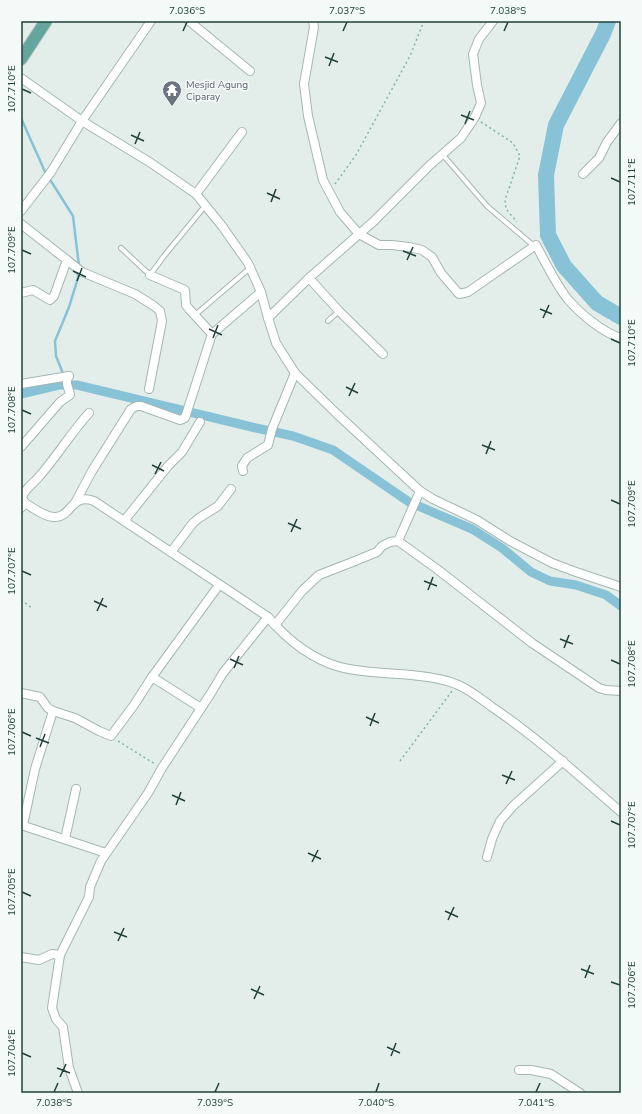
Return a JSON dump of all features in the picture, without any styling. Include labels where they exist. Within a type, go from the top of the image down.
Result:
[{"type":"main road","points":[[21,59],[46,21]]},
{"type":"street","points":[[21,211],[51,172],[82,121],[151,21]]},
{"type":"street","points":[[189,21],[250,71]]},
{"type":"street","points":[[313,21],[314,27],[304,84],[308,116],[323,180],[340,212],[359,234],[379,245],[392,245],[422,250],[432,256],[441,273],[459,294],[468,292],[536,245],[566,297],[588,318],[612,335],[621,338]]},
{"type":"street","points":[[268,318],[309,278],[359,234],[430,165],[461,138],[475,118],[481,103],[472,54],[479,39],[493,21]]},
{"type":"street","points":[[21,78],[82,121],[151,163],[196,194],[222,226],[250,268],[261,292],[276,343],[295,373],[420,491],[433,499],[477,520],[510,541],[552,563],[620,585]]},
{"type":"street","points":[[583,174],[599,158],[607,142],[621,122]]},
{"type":"street","points":[[196,194],[242,132]]},
{"type":"street","points":[[21,224],[82,272],[135,294],[160,311],[162,321],[148,389]]},
{"type":"street","points":[[21,293],[33,290],[50,300],[54,296],[67,260]]},
{"type":"street","points":[[150,275],[185,290],[186,305],[212,334]]},
{"type":"street","points":[[309,278],[339,311],[383,354]]},
{"type":"street","points":[[75,504],[92,471],[131,409],[141,406],[180,420],[185,418],[212,334],[261,292]]},
{"type":"street","points":[[243,471],[242,466],[247,458],[268,445],[272,429],[295,373]]},
{"type":"street","points":[[21,384],[69,376],[67,384],[70,395],[60,402],[21,447]]},
{"type":"street","points":[[89,413],[42,473],[23,493],[23,505],[56,517],[65,513],[75,504],[84,499],[94,501],[268,617],[285,636],[302,649],[326,662],[348,669],[418,676],[445,680],[457,684],[513,720],[563,761],[621,812]]},
{"type":"street","points":[[124,521],[168,466],[182,452],[200,422]]},
{"type":"street","points":[[171,552],[193,523],[218,506],[231,489]]},
{"type":"street","points":[[398,541],[420,491]]},
{"type":"street","points":[[274,625],[319,574],[377,552],[382,546],[390,542],[398,541],[438,569],[532,644],[599,688],[621,691]]},
{"type":"street","points":[[21,694],[40,697],[48,708],[53,711],[75,718],[112,736],[152,677],[219,585]]},
{"type":"street","points":[[78,1093],[69,1068],[63,1027],[56,1019],[52,1008],[60,955],[88,897],[101,861],[148,792],[223,673],[268,617]]},
{"type":"street","points":[[152,677],[200,708]]},
{"type":"street","points":[[53,711],[35,770],[22,825],[106,854]]},
{"type":"street","points":[[487,857],[492,839],[500,821],[513,806],[563,761]]},
{"type":"street","points":[[65,839],[76,789]]},
{"type":"street","points":[[21,957],[39,960],[52,954],[60,955]]},
{"type":"street","points":[[519,1070],[531,1070],[551,1074],[580,1093]]},
{"type":"lane","points":[[443,155],[487,206],[534,247]]},
{"type":"lane","points":[[121,248],[150,275],[205,206]]},
{"type":"lane","points":[[194,315],[250,268]]},
{"type":"lane","points":[[328,321],[339,311]]},
{"type":"path","points":[[330,192],[356,155],[410,56],[424,21]]},
{"type":"path","points":[[475,118],[513,143],[520,156],[505,200],[506,209],[521,227]]},
{"type":"path","points":[[21,600],[32,608]]},
{"type":"path","points":[[400,761],[457,684]]},
{"type":"path","points":[[112,736],[162,768]]},
{"type":"waterway","points":[[608,21],[603,34],[556,125],[546,175],[548,235],[564,266],[597,303],[621,317]]},
{"type":"waterway","points":[[21,118],[46,174]]},
{"type":"waterway","points":[[49,178],[73,216],[79,266]]},
{"type":"waterway","points":[[64,376],[56,356],[55,341],[69,307],[78,278],[78,271]]},
{"type":"waterway","points":[[21,394],[59,385],[77,385],[293,436],[333,450],[409,502],[472,529],[502,548],[531,572],[550,581],[576,585],[606,595],[621,606]]},
{"type":"place","name":"Mesjid Agung Ciparay","points":[[172,107]]}]
